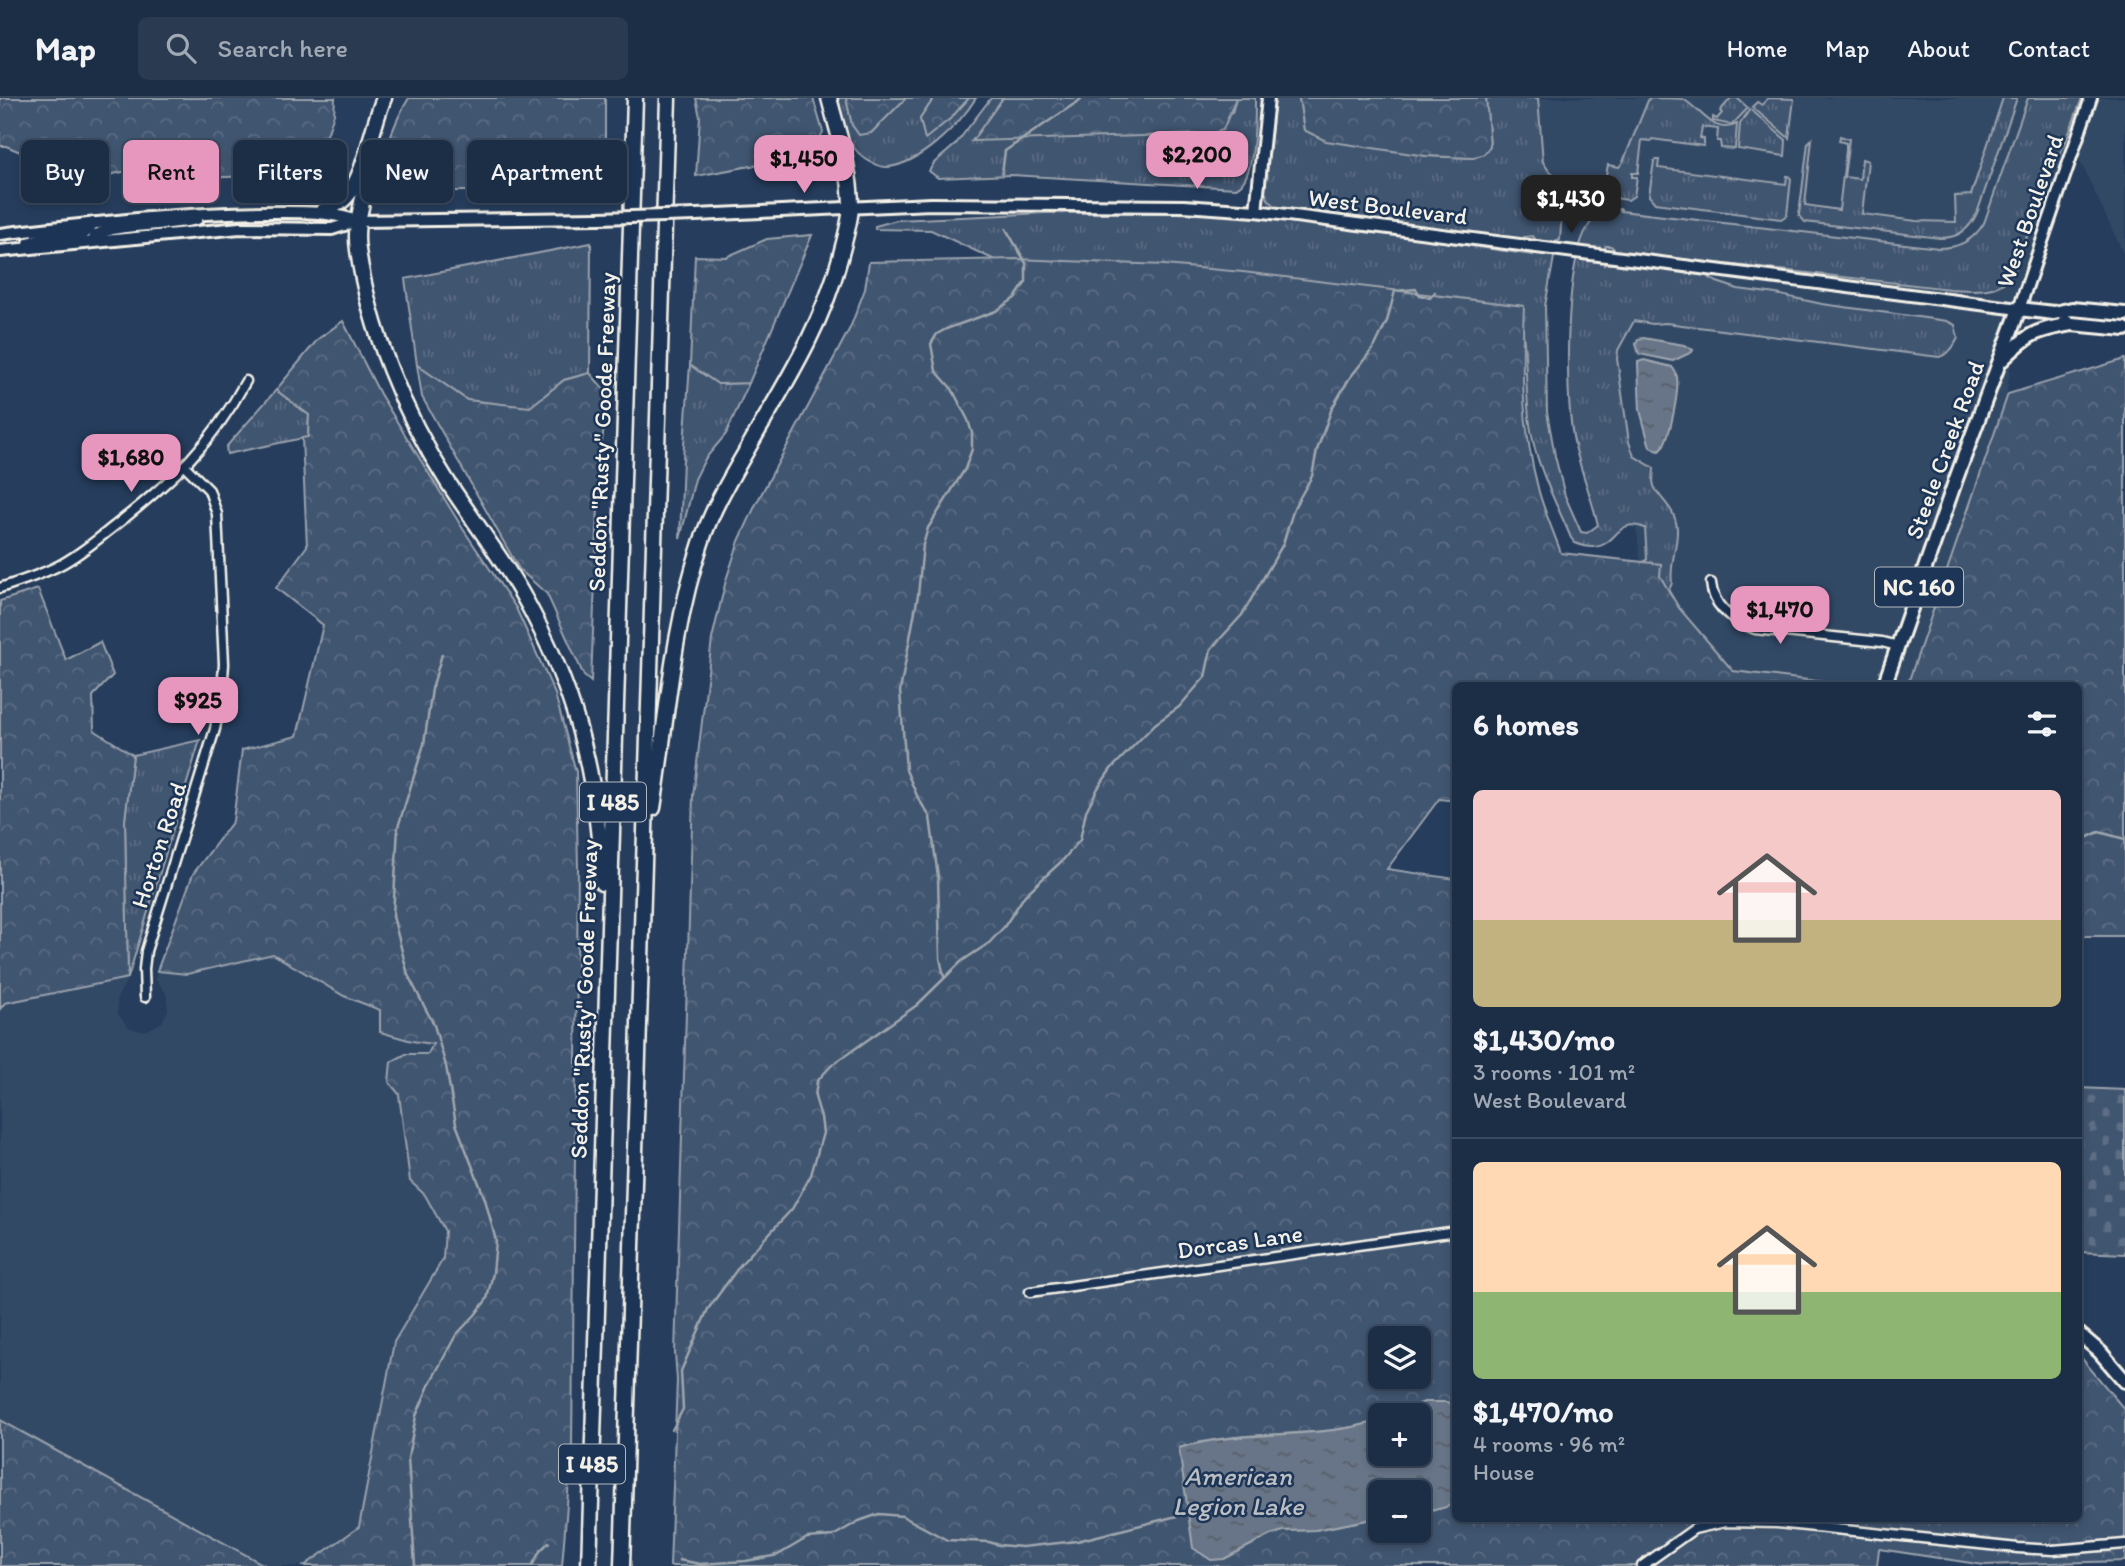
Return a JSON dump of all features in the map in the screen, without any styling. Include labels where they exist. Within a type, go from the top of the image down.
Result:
[{"type":"highway","points":[[369,140],[384,98]]},
{"type":"highway","name":"Seddon \"Rusty\" Goode Freeway","points":[[589,1566],[635,98]]},
{"type":"highway","name":"I 485","points":[[622,1566],[668,98]]},
{"type":"highway","points":[[644,872],[671,667],[685,597],[702,541],[720,496],[817,325],[832,287],[851,209],[849,177],[829,98]]},
{"type":"highway","points":[[323,211],[340,203],[349,194],[361,168]]},
{"type":"highway","points":[[362,203],[357,221],[358,253],[369,301],[401,396],[446,478],[533,613],[564,680],[582,735],[600,827],[607,999]]},
{"type":"main road","points":[[2019,309],[2054,313],[2072,309],[2125,314]]},
{"type":"main road","name":"Steele Creek Road","points":[[1885,682],[2019,309]]},
{"type":"main road","points":[[2054,313],[2072,324]]},
{"type":"main road","points":[[1999,363],[2024,338],[2049,328],[2072,324],[2125,329]]},
{"type":"main road","points":[[2082,1337],[2100,1352],[2125,1381]]},
{"type":"street","points":[[1256,211],[1268,98]]},
{"type":"street","name":"West Boulevard","points":[[0,251],[240,228],[332,229],[357,221],[600,218],[955,204],[1184,206],[1256,211],[2019,309],[2091,98]]},
{"type":"street","name":"West Boulevard","points":[[0,234],[93,223],[220,213],[323,211],[357,221]]},
{"type":"street","points":[[93,241],[96,235],[109,230],[181,223],[220,213]]},
{"type":"street","points":[[14,249],[42,239],[83,234],[89,231],[93,223]]},
{"type":"street","points":[[0,588],[35,576],[75,556],[152,497],[186,466],[228,414],[246,381]]},
{"type":"street","name":"Horton Road","points":[[145,997],[146,951],[215,729],[222,691],[218,514],[209,490],[186,466]]},
{"type":"street","points":[[1711,583],[1717,603],[1727,614],[1741,624],[1755,629],[1898,646]]},
{"type":"street","name":"Dorcas Lane","points":[[1030,1292],[1452,1232]]},
{"type":"street","points":[[1642,1566],[1694,1529],[1725,1522],[1777,1523],[2053,1550],[2125,1544]]},
{"type":"shaded area","points":[[1252,98],[2125,98],[2125,257],[2075,150],[2019,309],[1964,682],[1656,682],[1601,258],[1256,211]]},
{"type":"shaded area","points":[[273,954],[344,996],[380,1010],[412,1041],[433,1043],[429,1054],[406,1054],[389,1082],[399,1094],[410,1181],[425,1195],[445,1231],[443,1259],[394,1342],[359,1527],[304,1566],[266,1566],[0,1420],[0,1009],[4,1004],[128,978],[117,998],[118,1014],[128,1027],[140,1031],[148,1030],[162,1022],[168,1010],[166,993],[156,980],[157,971],[187,974]]},
{"type":"green space","points":[[0,98],[335,98],[334,114],[325,140],[233,140],[233,177],[219,177],[219,140],[123,140],[123,172],[109,175],[109,140],[21,140],[21,152],[0,146]]},
{"type":"green space","points":[[409,98],[605,98],[605,140],[467,140],[467,191],[453,191],[453,140],[390,140]]},
{"type":"green space","points":[[696,98],[813,98],[823,132],[811,155],[696,176],[700,117]]},
{"type":"green space","points":[[838,98],[846,98],[852,125],[871,133],[906,98],[934,98],[920,119],[925,138],[951,118],[969,98],[976,98],[950,130],[926,151],[913,159],[888,167],[870,162],[855,149],[846,132]]},
{"type":"green space","points":[[846,98],[906,98],[871,133],[859,135],[852,125]]},
{"type":"green space","points":[[934,98],[969,98],[951,118],[925,139],[920,119]]},
{"type":"green space","points":[[991,98],[1003,98],[973,141],[1232,113],[1236,98],[1255,98],[1251,161],[1243,183],[1236,188],[1011,175],[938,178],[929,171],[934,163],[955,145]]},
{"type":"green space","points":[[1003,98],[1236,98],[1223,130],[1209,134],[972,141]]},
{"type":"green space","points":[[1275,98],[1299,98],[1304,130],[1426,156],[1473,158],[1484,154],[1490,146],[1486,98],[1538,98],[1543,162],[1549,171],[1564,181],[1560,240],[1557,241],[1545,306],[1547,412],[1565,496],[1581,532],[1587,533],[1598,525],[1573,437],[1568,360],[1575,267],[1581,243],[1595,218],[1621,209],[1939,248],[1953,246],[1971,238],[1984,223],[2028,98],[2082,98],[2015,269],[2010,277],[1995,287],[1978,290],[1950,289],[1646,255],[1606,246],[1604,265],[1609,263],[1703,274],[1738,289],[1822,304],[1947,321],[1955,325],[1958,338],[1950,350],[1939,357],[1634,321],[1618,350],[1617,359],[1629,442],[1634,456],[1654,468],[1654,487],[1676,521],[1672,583],[1669,590],[1605,596],[1647,559],[1645,528],[1628,526],[1601,546],[1583,546],[1571,538],[1534,445],[1520,312],[995,260],[931,230],[875,229],[875,226],[897,220],[1045,213],[1217,213],[1355,229],[1533,255],[1533,236],[1523,239],[1500,237],[1276,207],[1265,191]]},
{"type":"green space","points":[[1299,98],[1486,98],[1490,146],[1484,154],[1473,158],[1426,156],[1326,141],[1304,130]]},
{"type":"green space","points":[[1649,98],[1683,99],[1721,127],[1737,124],[1735,149],[1721,148],[1720,141],[1717,141],[1718,129],[1702,127],[1700,138],[1704,139],[1704,146],[1642,140],[1638,173],[1632,173],[1632,177],[1637,177],[1634,196],[1628,200],[1607,197],[1598,191],[1598,186],[1605,179],[1608,165],[1619,167],[1623,162]]},
{"type":"green space","points":[[1731,98],[1737,98],[1748,108],[1732,125],[1713,121],[1713,117],[1717,119]]},
{"type":"green space","points":[[1768,98],[1794,99],[1789,138],[1752,107],[1757,102],[1762,105]]},
{"type":"green space","points":[[2003,98],[2017,98],[1977,213],[1962,232],[1940,238],[1805,222],[1799,215],[1808,143],[1812,139],[1805,205],[1839,210],[1846,150],[1846,143],[1839,141],[1840,136],[1849,139],[1844,177],[1860,179],[1862,159],[1868,161],[1862,214],[1916,221],[1956,222],[1955,196],[1971,195]]},
{"type":"green space","points":[[1750,109],[1786,140],[1785,156],[1738,149],[1740,124]]},
{"type":"green space","points":[[1656,160],[1659,160],[1658,168],[1786,184],[1789,176],[1791,179],[1787,215],[1781,219],[1655,203],[1649,196]]},
{"type":"green space","points":[[812,235],[749,383],[718,384],[690,365],[695,256],[726,257],[767,239]]},
{"type":"green space","points":[[591,243],[590,373],[564,380],[530,408],[467,400],[417,365],[405,279]]},
{"type":"green space","points":[[1016,259],[1164,265],[1524,306],[1523,377],[1529,445],[1539,492],[1561,553],[1661,564],[1660,576],[1679,608],[1733,671],[1825,682],[1452,682],[1452,801],[1439,799],[1387,869],[1452,878],[1452,1406],[1438,1403],[1368,1403],[1368,1423],[1356,1426],[1305,1433],[1229,1438],[1179,1448],[1218,1559],[1224,1559],[1283,1531],[1315,1530],[1368,1520],[1368,1543],[1431,1543],[1431,1509],[1452,1504],[1452,1522],[2082,1522],[2082,1359],[2125,1410],[2125,1561],[1984,1565],[1879,1549],[1877,1566],[670,1566],[693,796],[712,639],[726,580],[739,541],[850,328],[865,289],[869,262]]},
{"type":"green space","points":[[343,321],[380,394],[463,529],[516,608],[555,694],[576,772],[578,868],[572,1444],[562,1566],[304,1566],[359,1527],[394,1342],[443,1259],[445,1231],[425,1195],[410,1181],[399,1094],[389,1082],[391,1062],[406,1054],[428,1054],[433,1044],[380,1032],[380,1010],[344,996],[273,954],[187,974],[157,971],[193,874],[233,821],[242,750],[297,736],[323,625],[276,588],[307,546],[302,438],[308,437],[309,415],[276,390],[318,339]]},
{"type":"green space","points":[[2125,359],[2125,936],[2082,936],[2082,682],[1908,682],[2008,394]]},
{"type":"green space","points":[[417,365],[467,400],[530,407],[564,380],[590,373],[609,395],[600,454],[591,682],[584,676],[547,594],[519,569],[422,397]]},
{"type":"green space","points":[[690,365],[718,384],[749,383],[726,434],[705,459],[695,479],[680,539],[683,458]]},
{"type":"green space","points":[[276,390],[309,415],[308,437],[227,454],[226,447]]},
{"type":"green space","points":[[38,589],[66,660],[100,642],[113,675],[93,696],[94,730],[133,755],[125,820],[128,978],[5,1003],[0,1009],[0,601]]},
{"type":"green space","points":[[200,740],[128,978],[125,820],[133,755]]},
{"type":"green space","points":[[2082,1088],[2125,1090],[2125,1254],[2082,1252]]},
{"type":"green space","points":[[0,1420],[266,1566],[0,1566]]},
{"type":"water","points":[[1638,339],[1684,345],[1693,350],[1673,361],[1639,354],[1636,344]]},
{"type":"water","points":[[1644,360],[1672,367],[1677,377],[1673,416],[1667,438],[1659,451],[1650,447],[1640,410],[1638,362]]},
{"type":"water","name":"American Legion Lake","points":[[1447,1402],[1452,1405],[1452,1504],[1431,1509],[1431,1480],[1368,1480],[1368,1520],[1315,1530],[1283,1531],[1224,1559],[1211,1560],[1193,1548],[1179,1448],[1229,1438],[1368,1423],[1368,1466],[1431,1466],[1431,1403],[1422,1403]]},
{"type":"waterway","points":[[1002,173],[1005,151],[1083,98]]},
{"type":"waterway","points":[[944,977],[940,958],[938,877],[930,817],[906,770],[900,691],[928,528],[965,469],[972,449],[972,433],[968,420],[952,389],[936,371],[931,344],[937,334],[946,329],[996,311],[1015,298],[1026,282],[1026,263],[1006,229]]},
{"type":"waterway","points":[[672,1430],[683,1409],[681,1371],[708,1309],[741,1264],[792,1209],[811,1175],[823,1133],[815,1097],[817,1081],[832,1065],[917,1005],[962,961],[989,943],[1004,927],[1025,895],[1063,860],[1080,840],[1086,811],[1111,769],[1155,724],[1179,707],[1205,677],[1211,649],[1242,615],[1283,544],[1294,508],[1312,476],[1317,450],[1332,408],[1349,379],[1375,346],[1387,321],[1395,291],[1416,289],[1420,295],[1430,298],[1435,292]]},
{"type":"waterway","points":[[415,1566],[408,1458],[416,1416],[456,1335],[487,1299],[496,1241],[485,1199],[456,1124],[446,1066],[434,1025],[408,975],[393,916],[398,827],[424,744],[432,689],[442,654]]},
{"type":"waterway","points":[[2082,840],[2099,832],[2125,839]]},
{"type":"waterway","points":[[679,1560],[700,1564],[746,1561],[778,1555],[807,1538],[833,1536],[859,1521],[879,1514],[902,1516],[947,1540],[1022,1547],[1077,1541],[1189,1513]]},
{"type":"waterway","points":[[532,1566],[540,1551],[549,1542]]}]
